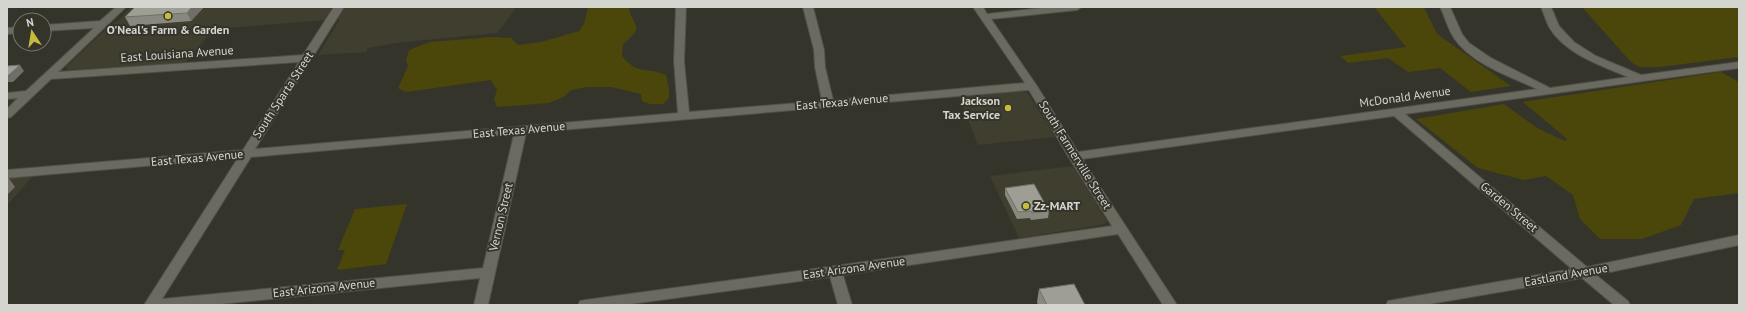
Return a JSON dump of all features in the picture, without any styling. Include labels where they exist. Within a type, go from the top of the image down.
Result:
[{"type":"street","points":[[7,115],[121,7]]},
{"type":"street","name":"South Sparta Street","points":[[151,305],[339,7]]},
{"type":"street","points":[[681,7],[680,61],[684,115]]},
{"type":"street","points":[[808,7],[820,50],[820,67],[828,103]]},
{"type":"street","name":"South Farmerville Street","points":[[978,7],[1032,86],[1074,156],[1170,305]]},
{"type":"street","points":[[984,17],[1076,7]]},
{"type":"street","points":[[1446,7],[1459,39],[1470,49],[1508,71],[1549,91]]},
{"type":"street","points":[[1546,7],[1554,28],[1566,40],[1603,62],[1639,78]]},
{"type":"street","points":[[52,27],[104,23]]},
{"type":"street","name":"East Louisiana Avenue","points":[[48,76],[307,58]]},
{"type":"street","name":"McDonald Avenue","points":[[1074,156],[1739,64]]},
{"type":"street","name":"East Texas Avenue","points":[[7,174],[1032,86]]},
{"type":"street","points":[[7,96],[29,94]]},
{"type":"street","name":"Garden Street","points":[[1395,111],[1623,305]]},
{"type":"street","name":"Vernon Street","points":[[481,305],[521,130]]},
{"type":"street","name":"East Arizona Avenue","points":[[585,305],[835,271],[1122,229]]},
{"type":"street","name":"Eastland Avenue","points":[[1393,305],[1586,272],[1739,240]]},
{"type":"street","points":[[835,271],[845,305]]},
{"type":"street","name":"East Arizona Avenue","points":[[159,305],[488,272]]},
{"type":"shaded area","points":[[131,7],[515,7],[514,11],[497,33],[396,43],[368,48],[366,52],[318,55],[340,19],[214,29],[185,63],[67,70],[66,67],[109,26],[119,20]]},
{"type":"shaded area","points":[[588,7],[629,7],[636,29],[630,38],[623,44],[622,56],[633,66],[642,70],[659,72],[666,75],[669,98],[663,104],[650,104],[642,101],[641,94],[611,87],[587,87],[571,90],[565,96],[549,103],[497,107],[494,99],[497,90],[491,80],[406,92],[398,88],[408,66],[406,60],[409,50],[430,42],[492,37],[511,38],[518,45],[541,42],[579,31],[584,24]]},
{"type":"shaded area","points":[[1374,7],[1424,7],[1437,34],[1511,86],[1471,92],[1440,68],[1408,72],[1388,58],[1348,63],[1340,56],[1406,47]]},
{"type":"shaded area","points":[[1582,7],[1739,7],[1739,57],[1660,67],[1639,67],[1631,62]]},
{"type":"shaded area","points":[[1721,72],[1737,81],[1739,84],[1739,193],[1694,199],[1681,225],[1642,239],[1600,239],[1580,219],[1573,195],[1546,176],[1524,180],[1478,168],[1416,119],[1504,104],[1537,128],[1565,141],[1567,139],[1523,102]]},
{"type":"shaded area","points":[[1018,91],[1026,92],[1029,95],[1055,137],[978,145],[959,97]]},
{"type":"shaded area","points":[[1073,166],[1107,221],[1106,223],[1019,238],[990,176]]},
{"type":"shaded area","points":[[33,176],[7,205],[7,178]]},
{"type":"shaded area","points":[[407,204],[386,264],[337,270],[345,250],[338,250],[355,209]]},
{"type":"building","points":[[135,7],[192,7],[187,13],[125,17]]},
{"type":"building","points":[[20,65],[9,75],[7,75],[7,66]]},
{"type":"building","name":"Zz-MART","points":[[1034,184],[1049,211],[1032,213],[1031,211],[1018,212],[1005,188]]},
{"type":"building","points":[[1074,284],[1085,305],[1047,305],[1039,289]]},
{"type":"place","name":"O'Neal's Farm & Garden","points":[[168,16]]},
{"type":"place","name":"Jackson Tax Service","points":[[1008,108]]},
{"type":"place","name":"Zz-MART","points":[[1026,206]]}]
